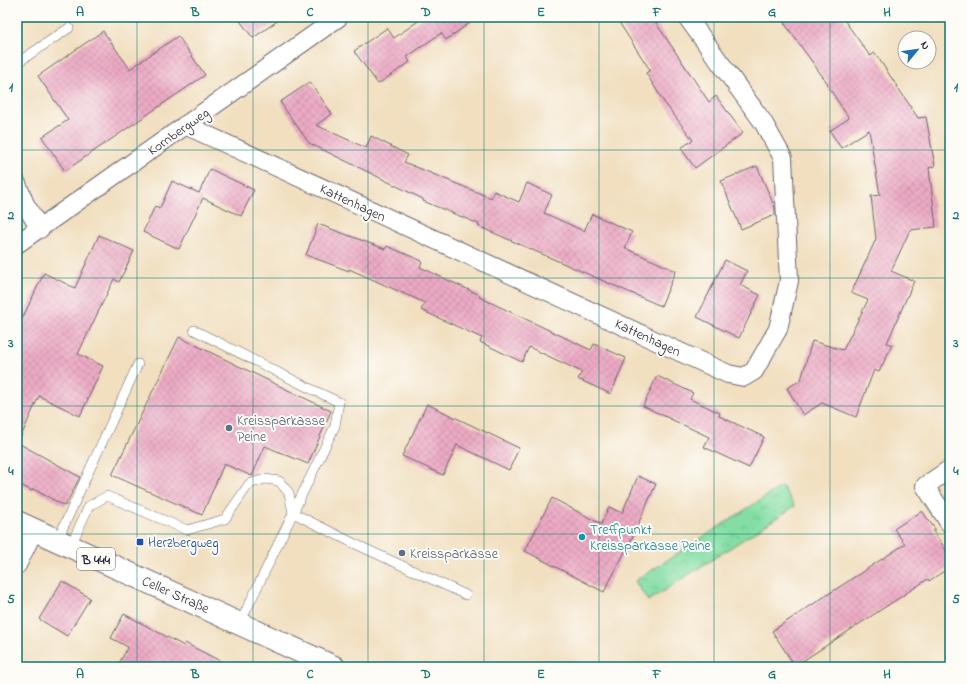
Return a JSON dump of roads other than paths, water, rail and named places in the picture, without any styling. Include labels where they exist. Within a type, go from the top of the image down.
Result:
[{"type":"main road","name":"Celler Straße","points":[[26,526],[334,667]]},
{"type":"street","name":"Kornbergweg","points":[[17,244],[339,17]]},
{"type":"street","name":"Kattenhagen","points":[[185,125],[728,374],[744,377],[754,371],[778,329],[789,281],[783,158],[763,122],[687,17]]},
{"type":"street","points":[[17,184],[25,204],[40,229]]},
{"type":"street","points":[[950,469],[925,486],[950,524]]},
{"type":"street","points":[[17,565],[26,526]]},
{"type":"lane","points":[[17,63],[69,28]]},
{"type":"lane","points":[[194,330],[339,402],[335,426],[240,623]]},
{"type":"lane","points":[[63,544],[138,364]]},
{"type":"lane","points":[[63,544],[89,506],[108,496],[187,530],[225,519],[249,484],[265,479],[279,481],[289,493],[293,513]]},
{"type":"lane","points":[[293,513],[353,543],[466,594]]},
{"type":"place","name":"Kreissparkasse Peine","points":[[229,428]]},
{"type":"place","name":"Treffpunkt Kreissparkasse Peine","points":[[582,537]]},
{"type":"place","name":"Herzbergweg","points":[[140,542]]},
{"type":"place","name":"Kreissparkasse","points":[[402,553]]}]
